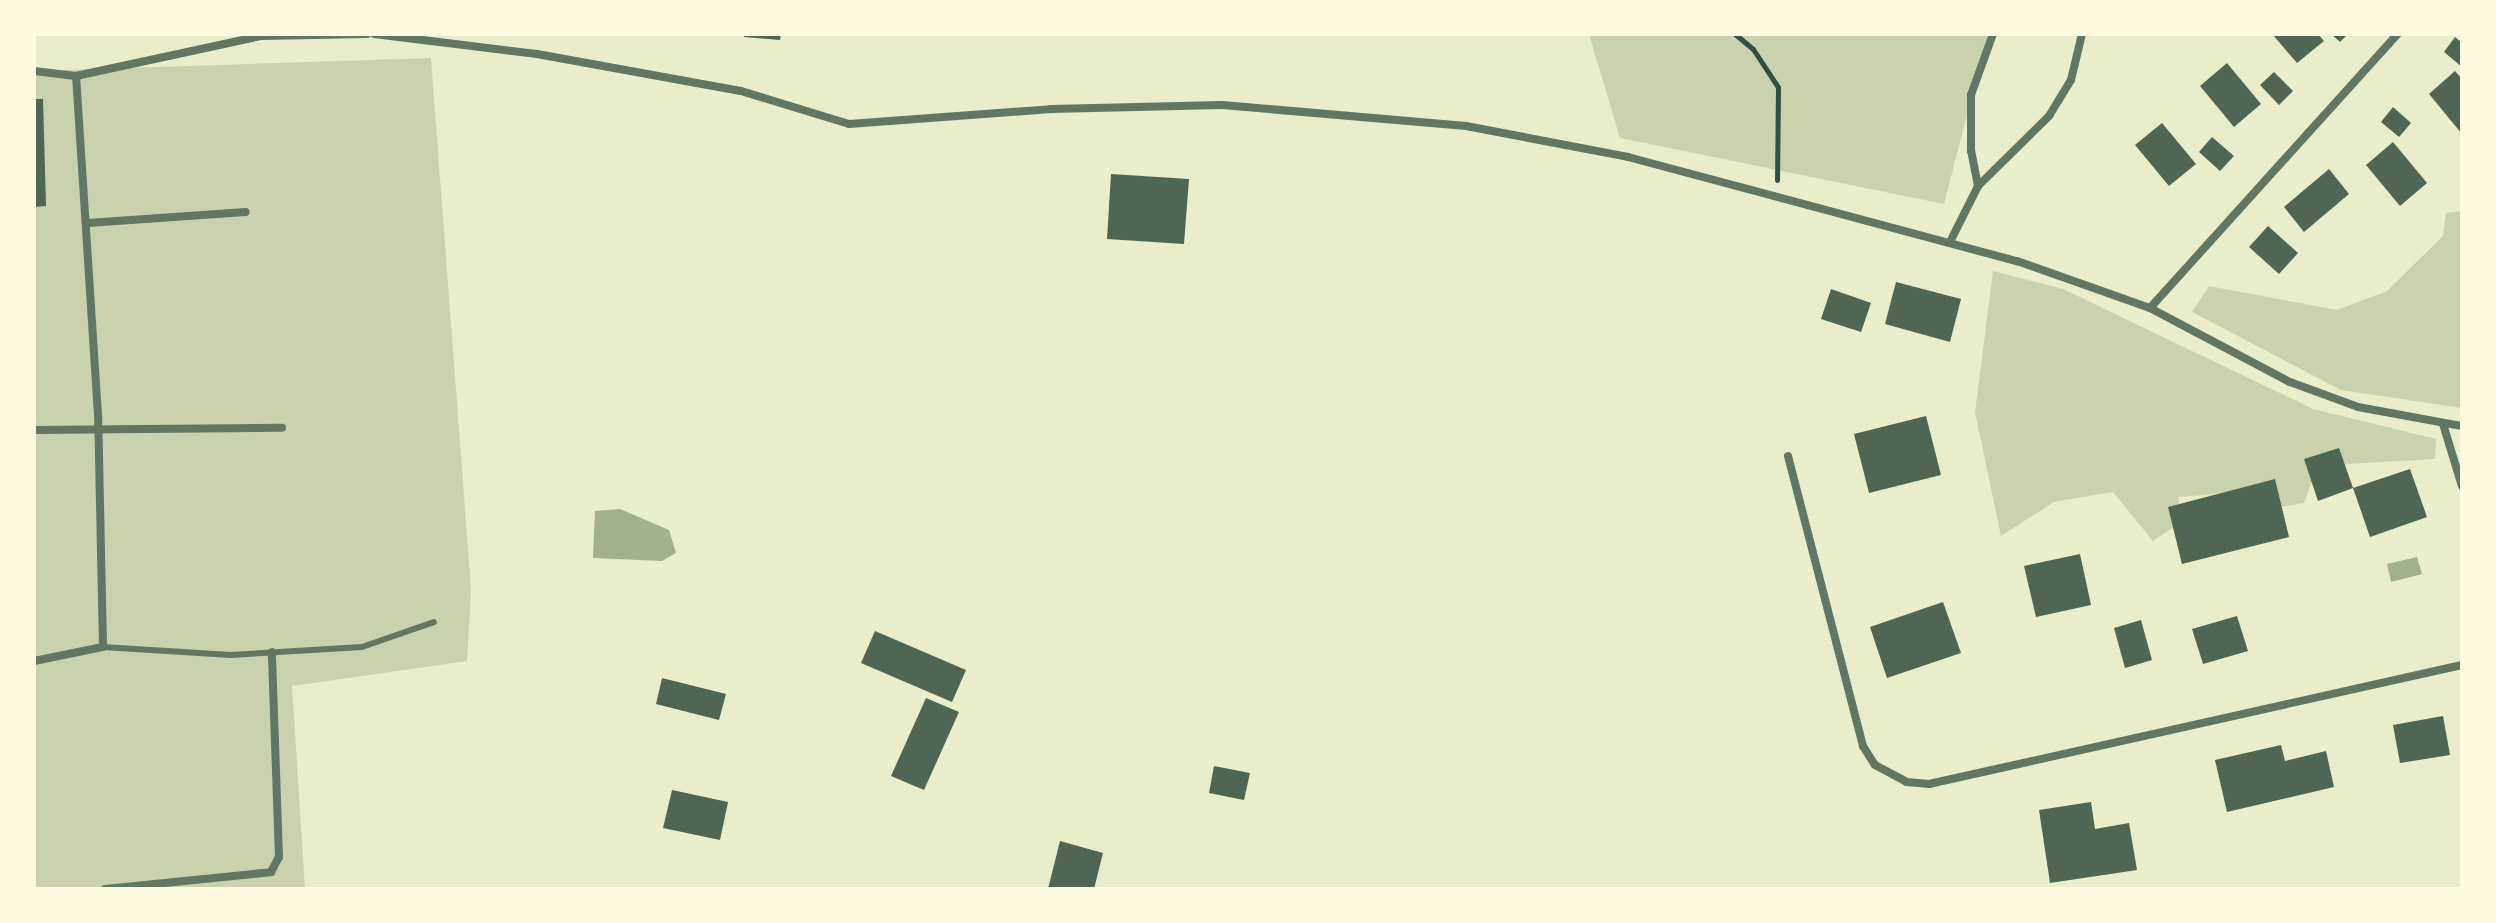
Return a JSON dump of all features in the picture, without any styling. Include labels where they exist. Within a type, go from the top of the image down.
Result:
[{"type":"street","points":[[34,71],[76,76],[223,40],[367,34]]},
{"type":"street","points":[[374,34],[537,54],[741,91],[849,124],[1066,108],[1222,105],[1466,126],[1628,157],[1950,242],[2150,308],[2290,382],[2358,407],[2462,426]]},
{"type":"street","points":[[1978,186],[1971,151],[1971,95],[1993,34]]},
{"type":"street","points":[[1950,242],[1978,186],[2049,116],[2071,80],[2082,34]]},
{"type":"street","points":[[2150,308],[2398,34]]},
{"type":"street","points":[[34,661],[103,647],[99,428],[76,76]]},
{"type":"street","points":[[88,223],[246,212]]},
{"type":"street","points":[[2443,424],[2462,486]]},
{"type":"street","points":[[34,430],[282,428]]},
{"type":"street","points":[[1788,456],[1863,746],[1875,765],[1907,782],[1944,781],[2462,665]]},
{"type":"street","points":[[105,889],[271,872],[279,857],[272,652]]},
{"type":"lane","points":[[103,647],[272,652],[362,647],[434,622]]},
{"type":"path","points":[[1735,34],[1753,49],[1778,87],[1776,197]]},
{"type":"shaded area","points":[[1589,34],[1988,34],[1944,204],[1620,138]]},
{"type":"shaded area","points":[[431,58],[471,589],[467,661],[292,686],[305,889],[34,889],[34,71]]},
{"type":"shaded area","points":[[2462,211],[2462,408],[2341,390],[2192,312],[2209,286],[2337,310],[2387,291],[2443,236],[2446,213]]},
{"type":"shaded area","points":[[1993,271],[2063,289],[2313,409],[2436,439],[2435,459],[2347,464],[2311,483],[2304,503],[2280,507],[2233,493],[2178,497],[2182,522],[2153,541],[2113,492],[2054,502],[2001,536],[1975,412]]},
{"type":"shaded area","points":[[620,509],[669,530],[676,553],[662,561],[593,558],[595,511]]},
{"type":"shaded area","points":[[2417,557],[2422,574],[2391,582],[2387,564]]},
{"type":"building","points":[[744,34],[781,34],[780,40],[744,37]]},
{"type":"building","points":[[2272,34],[2318,34],[2324,41],[2297,63]]},
{"type":"building","points":[[2331,34],[2348,34],[2340,42]]},
{"type":"building","points":[[2455,37],[2462,43],[2462,67],[2444,52]]},
{"type":"building","points":[[2227,63],[2261,104],[2234,127],[2200,86]]},
{"type":"building","points":[[2455,71],[2462,79],[2462,134],[2429,94]]},
{"type":"building","points":[[2274,72],[2293,91],[2279,105],[2260,85]]},
{"type":"building","points":[[34,99],[43,99],[46,206],[34,207]]},
{"type":"building","points":[[2393,107],[2411,123],[2399,137],[2381,122]]},
{"type":"building","points":[[2162,123],[2196,164],[2169,186],[2135,145]]},
{"type":"building","points":[[2212,137],[2234,156],[2220,171],[2199,152]]},
{"type":"building","points":[[2393,142],[2427,183],[2400,206],[2366,165]]},
{"type":"building","points":[[2329,169],[2349,194],[2304,232],[2284,207]]},
{"type":"building","points":[[1111,174],[1189,179],[1184,244],[1107,239]]},
{"type":"building","points":[[2268,226],[2298,253],[2279,274],[2249,247]]},
{"type":"building","points":[[1896,282],[1961,299],[1950,342],[1885,324]]},
{"type":"building","points":[[1831,289],[1871,303],[1861,332],[1821,319]]},
{"type":"building","points":[[1926,416],[1941,475],[1869,493],[1854,434]]},
{"type":"building","points":[[2339,448],[2353,488],[2318,501],[2304,459]]},
{"type":"building","points":[[2410,469],[2427,517],[2370,537],[2353,488]]},
{"type":"building","points":[[2275,479],[2289,537],[2182,564],[2168,507]]},
{"type":"building","points":[[2080,554],[2091,605],[2036,617],[2024,566]]},
{"type":"building","points":[[1943,602],[1961,653],[1887,678],[1870,627]]},
{"type":"building","points":[[2237,616],[2248,651],[2203,664],[2192,629]]},
{"type":"building","points":[[2141,620],[2152,660],[2125,668],[2114,628]]},
{"type":"building","points":[[875,631],[966,670],[952,702],[861,663]]},
{"type":"building","points":[[662,678],[726,694],[719,720],[656,704]]},
{"type":"building","points":[[926,698],[959,712],[924,790],[891,776]]},
{"type":"building","points":[[2443,716],[2450,755],[2400,763],[2393,725]]},
{"type":"building","points":[[2281,745],[2285,761],[2326,751],[2334,787],[2227,812],[2215,760]]},
{"type":"building","points":[[1214,766],[1250,773],[1244,800],[1209,793]]},
{"type":"building","points":[[672,790],[728,802],[720,840],[663,828]]},
{"type":"building","points":[[2091,802],[2095,829],[2129,823],[2137,870],[2050,883],[2039,810]]},
{"type":"building","points":[[1060,841],[1103,853],[1094,889],[1048,889]]}]
